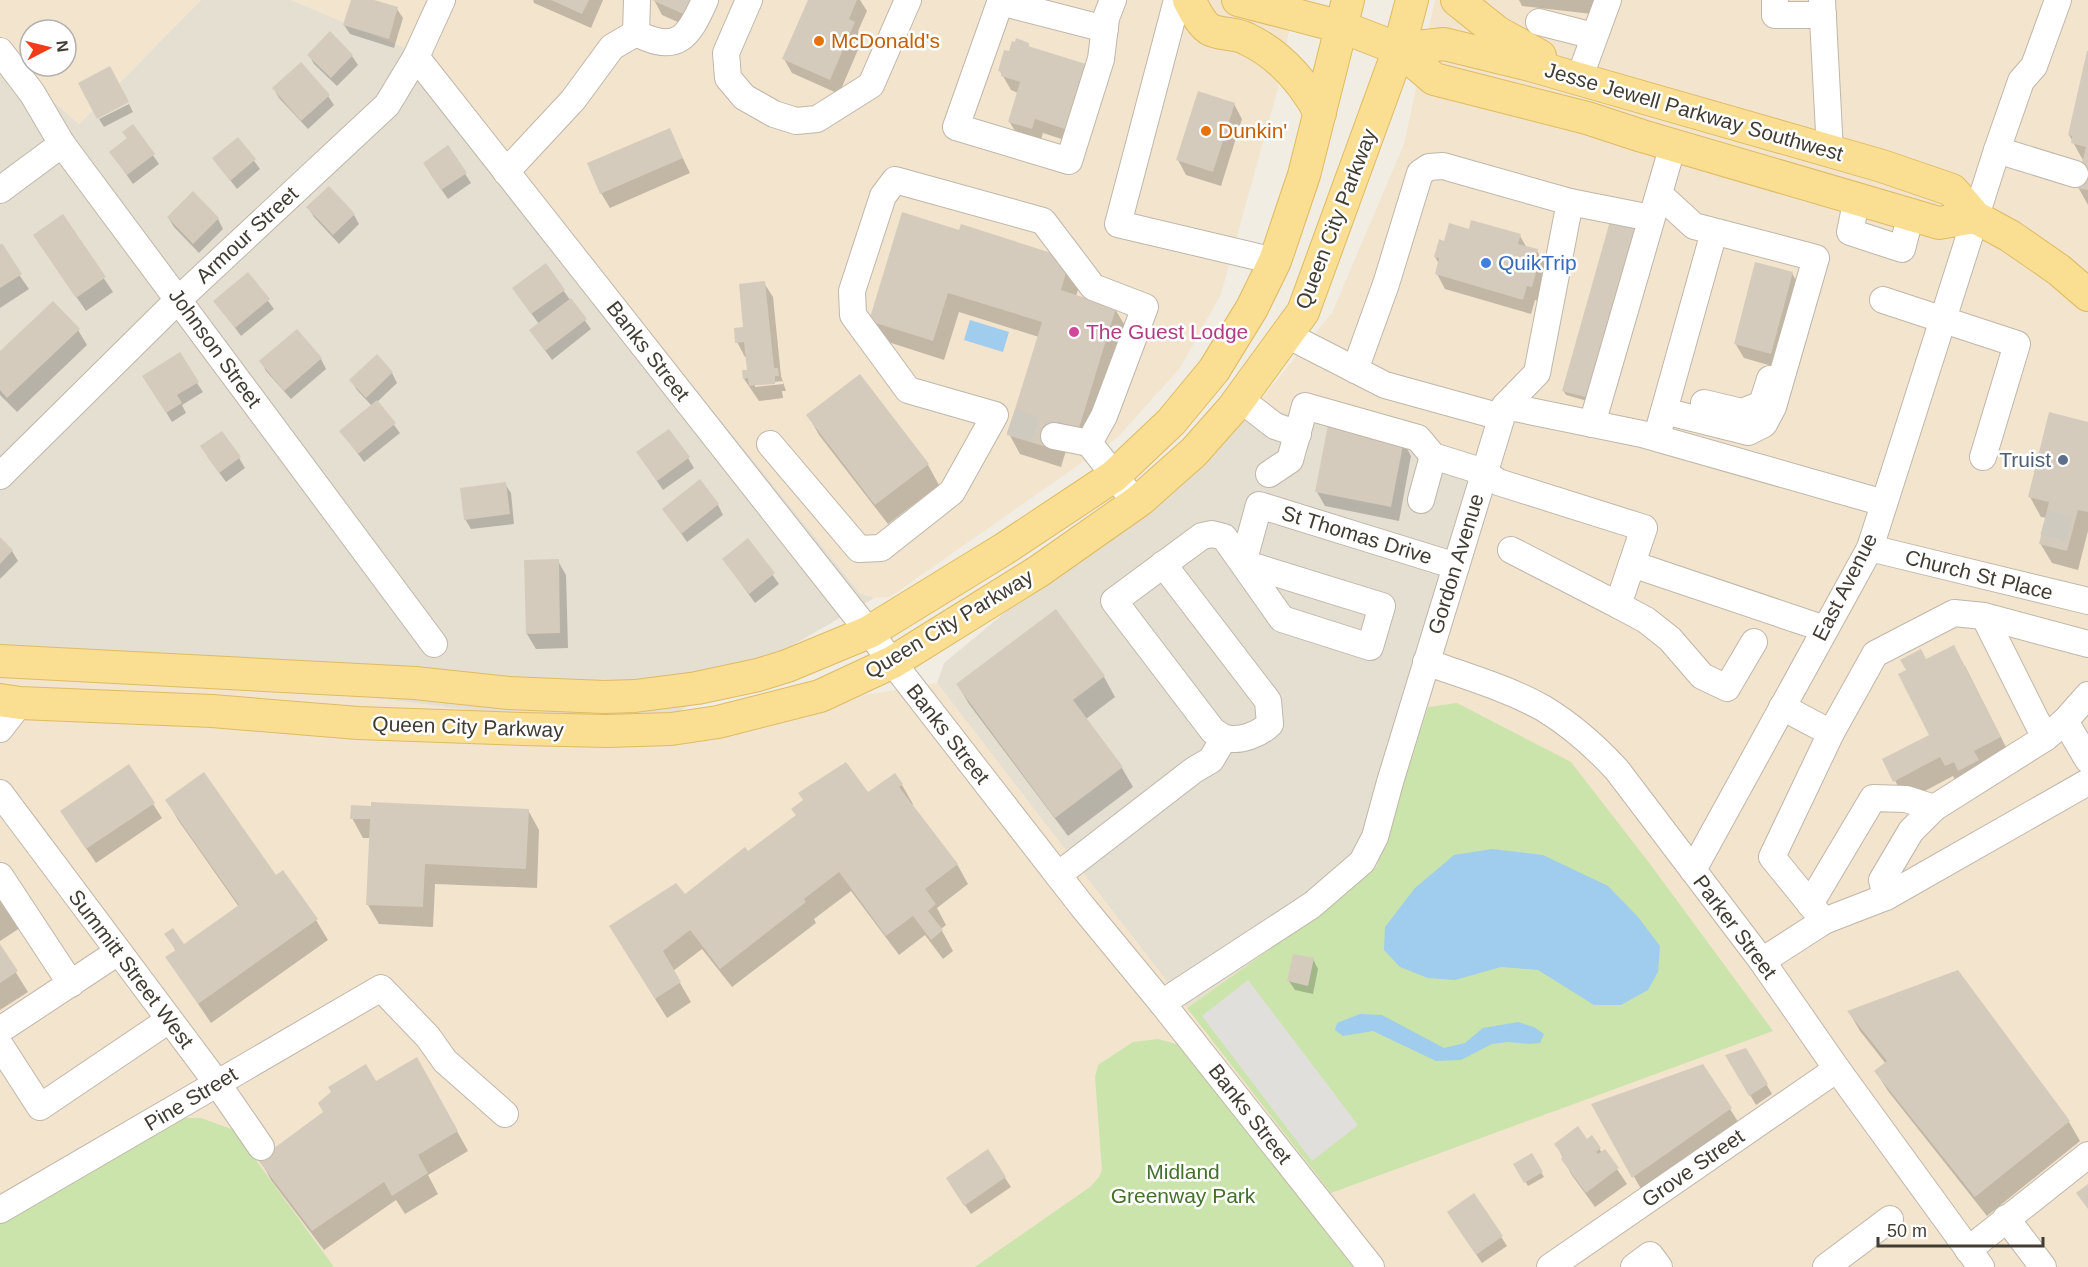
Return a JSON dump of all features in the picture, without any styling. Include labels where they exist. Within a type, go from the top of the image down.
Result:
[{"type":"main road","points":[[1189,0],[1199,17],[1210,29],[1244,37],[1272,53],[1293,73],[1320,113]]},
{"type":"main road","name":"Jesse Jewell Parkway Southwest","points":[[1242,0],[1346,14],[1399,49],[1434,79],[1587,118],[1939,223],[1975,217]]},
{"type":"main road","name":"Queen City Parkway","points":[[10,701],[212,711],[358,723],[607,731],[671,729],[718,722],[820,696],[893,662],[1039,571],[1136,503],[1194,452],[1240,399],[1303,312],[1399,49],[1412,0]]},
{"type":"main road","points":[[1457,0],[1497,32],[1572,77]]},
{"type":"main road","name":"Queen City Parkway","points":[[0,661],[415,683],[509,693],[634,696],[697,688],[758,675],[787,666],[869,632],[1004,549],[1113,476],[1171,422],[1214,370],[1247,317],[1275,261],[1304,175],[1346,14]]},
{"type":"main road","name":"Jesse Jewell Parkway Southwest","points":[[1399,49],[1444,44],[1572,77],[1830,151],[1952,190],[1975,217],[2010,236],[2059,270],[2088,295]]},
{"type":"street","name":"Armour Street","points":[[0,476],[179,299],[387,105],[416,57],[442,0]]},
{"type":"street","points":[[636,33],[637,0]]},
{"type":"street","points":[[636,33],[653,42],[677,40],[688,34],[705,0]]},
{"type":"street","points":[[749,0],[726,53],[728,78],[744,97],[774,114],[796,121],[817,119],[871,85],[908,0]]},
{"type":"street","points":[[1105,29],[1000,1],[956,127],[1069,161],[1101,59],[1105,29],[1106,18],[1113,0]]},
{"type":"street","points":[[1177,0],[1118,224],[1275,261]]},
{"type":"street","points":[[1572,77],[1594,36],[1608,0]]},
{"type":"street","points":[[1775,0],[1775,15],[1823,8],[1830,151]]},
{"type":"street","name":"East Avenue","points":[[1693,870],[1870,548],[1997,150],[2021,81],[2034,66],[2058,0]]},
{"type":"street","points":[[1539,22],[1594,36]]},
{"type":"street","points":[[506,172],[573,100],[612,47],[636,33]]},
{"type":"street","name":"Johnson Street","points":[[0,51],[32,93],[62,144],[434,644]]},
{"type":"street","name":"Banks Street","points":[[416,57],[1058,875],[1371,1267]]},
{"type":"street","points":[[0,190],[62,144]]},
{"type":"street","points":[[1592,424],[1673,145]]},
{"type":"street","points":[[1997,150],[2075,174]]},
{"type":"street","points":[[1355,370],[1386,284],[1420,173],[1429,167],[1443,166],[1650,225],[1704,229],[1814,265],[1773,407],[1764,424],[1748,432],[1666,403]]},
{"type":"street","points":[[770,444],[860,549],[881,548],[952,492],[1003,418],[908,390],[853,315],[852,291],[883,196],[895,180],[1043,221],[1093,287],[1145,308],[1104,416],[1089,443]]},
{"type":"street","points":[[1659,194],[1704,229]]},
{"type":"street","points":[[1503,412],[1537,373],[1570,202]]},
{"type":"street","points":[[1656,438],[1666,403],[1704,229]]},
{"type":"street","points":[[1883,300],[2017,344],[1983,457]]},
{"type":"street","points":[[1287,335],[1385,385],[1503,412],[1592,424],[1656,438],[1884,502]]},
{"type":"street","points":[[1240,399],[1275,426],[1298,434]]},
{"type":"street","points":[[1269,474],[1290,460],[1305,406],[1418,438],[1433,456],[1484,472],[1498,482],[1644,528],[1618,604]]},
{"type":"street","name":"Gordon Avenue","points":[[1162,1003],[1311,905],[1362,862],[1375,837],[1503,412]]},
{"type":"street","points":[[1054,436],[1089,443],[1136,503]]},
{"type":"street","points":[[1421,500],[1433,456]]},
{"type":"street","name":"St Thomas Drive","points":[[1243,563],[1259,505],[1456,566]]},
{"type":"street","points":[[1163,564],[1268,701],[1270,724],[1264,731],[1239,739],[1224,738],[1213,731],[1114,601],[1163,564],[1202,536],[1212,534],[1224,537],[1282,619],[1370,647],[1382,606],[1243,563]]},
{"type":"street","name":"Church St Place","points":[[1870,548],[2088,602]]},
{"type":"street","points":[[1511,550],[1646,620],[1670,639],[1702,676],[1727,688],[1754,642]]},
{"type":"street","points":[[1632,564],[1825,629]]},
{"type":"street","points":[[1817,913],[1772,857],[1831,734],[1875,654],[1954,613],[1984,616],[2088,644]]},
{"type":"street","points":[[1984,616],[2044,738]]},
{"type":"street","name":"Parker Street","points":[[1426,662],[1512,693],[1542,708],[1569,725],[1617,770],[1762,961],[1836,1069],[1974,1258]]},
{"type":"street","points":[[1886,897],[1882,880],[1911,831],[1934,808],[2044,738],[2065,721],[2088,695]]},
{"type":"street","points":[[0,729],[10,701]]},
{"type":"street","points":[[1782,707],[1831,734]]},
{"type":"street","points":[[2065,721],[2088,760]]},
{"type":"street","points":[[1058,875],[1194,770],[1211,760],[1224,738]]},
{"type":"street","points":[[1817,913],[1886,897],[2088,783]]},
{"type":"street","points":[[1762,961],[1817,913],[1873,798],[1906,799],[1934,808]]},
{"type":"street","name":"Summitt Street West","points":[[4,802],[217,1083],[261,1147]]},
{"type":"street","points":[[0,876],[71,984]]},
{"type":"street","points":[[0,1030],[118,952]]},
{"type":"street","name":"Pine Street","points":[[0,1210],[381,988],[428,1037],[445,1061],[505,1113]]},
{"type":"street","points":[[0,1045],[40,1107],[169,1020]]},
{"type":"street","name":"Grove Street","points":[[1550,1267],[1836,1069]]},
{"type":"street","points":[[1974,1258],[2006,1218],[2088,1155]]},
{"type":"street","points":[[2006,1218],[2043,1267]]},
{"type":"street","points":[[1826,1267],[1890,1219]]},
{"type":"street","points":[[1634,1267],[1650,1255],[1659,1267]]},
{"type":"shaded area","points":[[0,0],[201,0],[79,124],[26,78],[78,78],[78,18],[18,18],[18,71],[0,55]]},
{"type":"shaded area","points":[[201,0],[291,0],[429,58],[860,593],[874,598],[643,732],[288,687],[0,669],[0,55],[18,71],[18,78],[26,78],[79,124]]},
{"type":"shaded area","points":[[291,0],[1295,0],[1278,88],[1221,294],[1180,368],[1117,438],[890,597],[874,598],[860,593],[429,58]]},
{"type":"shaded area","points":[[1435,0],[2088,0],[2088,1267],[0,1267],[0,669],[288,687],[643,732],[937,683],[1187,1007],[1340,899],[1377,866],[1500,469],[1256,405],[1332,313],[1404,144]]},
{"type":"shaded area","points":[[1256,405],[1500,469],[1377,866],[1340,899],[1187,1008],[937,683],[944,663]]},
{"type":"shaded area","points":[[1248,980],[1358,1125],[1312,1161],[1202,1016]]},
{"type":"green space","points":[[1457,703],[1571,762],[1650,864],[1773,1031],[1331,1193],[1187,1008],[1340,899],[1377,866],[1428,707]]},
{"type":"green space","name":"Midland Greenway Park","points":[[1158,1039],[1179,1045],[1353,1267],[975,1267],[1090,1187],[1099,1177],[1102,1170],[1095,1077],[1098,1065],[1133,1042]]},
{"type":"green space","points":[[179,1118],[201,1118],[234,1130],[334,1267],[0,1267],[0,1224]]},
{"type":"water","points":[[970,320],[1009,332],[1003,352],[964,340]]},
{"type":"water","points":[[1492,849],[1543,855],[1608,886],[1638,917],[1660,946],[1658,972],[1648,990],[1621,1005],[1594,1005],[1538,970],[1501,967],[1455,980],[1428,978],[1400,967],[1384,950],[1385,927],[1415,888],[1454,855]]},
{"type":"water","points":[[1360,1014],[1382,1015],[1444,1048],[1465,1043],[1483,1028],[1518,1022],[1534,1027],[1544,1034],[1540,1043],[1492,1044],[1461,1060],[1436,1061],[1373,1031],[1343,1036],[1335,1030],[1337,1023]]},
{"type":"building","points":[[351,0],[374,0],[398,7],[389,39],[343,25]]},
{"type":"building","points":[[551,0],[589,0],[582,14]]},
{"type":"building","points":[[652,0],[697,0],[690,17]]},
{"type":"building","name":"McDonald's","points":[[808,0],[857,0],[849,19],[855,22],[830,80],[782,59]]},
{"type":"building","points":[[330,31],[353,55],[331,78],[307,55]]},
{"type":"building","points":[[1016,38],[1029,43],[1028,46],[1089,65],[1068,130],[1035,119],[1032,129],[1008,122],[1020,82],[1001,76],[1002,72],[998,71],[1004,50],[1009,51],[1012,41],[1015,42]]},
{"type":"building","points":[[2087,51],[2088,190],[2076,188],[2086,147],[2071,143],[2072,136],[2068,135]]},
{"type":"building","points":[[301,62],[330,95],[301,121],[272,88]]},
{"type":"building","points":[[110,66],[129,102],[97,119],[78,83]]},
{"type":"building","name":"Dunkin'","points":[[1198,91],[1235,103],[1213,172],[1176,160]]},
{"type":"building","points":[[133,124],[155,154],[127,175],[109,152],[127,138],[122,132]]},
{"type":"building","points":[[670,128],[683,158],[600,194],[587,163]]},
{"type":"building","points":[[238,137],[256,159],[230,181],[212,158]]},
{"type":"building","points":[[448,145],[467,173],[441,190],[423,163]]},
{"type":"building","points":[[329,186],[355,214],[333,235],[306,207]]},
{"type":"building","points":[[193,191],[219,218],[193,244],[167,217]]},
{"type":"building","name":"The Guest Lodge","points":[[902,212],[959,230],[961,224],[1070,259],[1061,290],[1116,308],[1079,428],[1058,422],[1050,448],[1007,435],[1042,322],[948,293],[933,341],[869,321]]},
{"type":"building","points":[[63,214],[106,277],[76,298],[33,235]]},
{"type":"building","name":"QuikTrip","points":[[1471,220],[1521,234],[1518,244],[1538,249],[1533,267],[1537,269],[1532,287],[1527,286],[1523,300],[1435,274],[1439,258],[1434,257],[1439,239],[1444,241],[1449,223],[1469,229]]},
{"type":"building","name":"QuikTrip","points":[[1610,221],[1637,229],[1589,398],[1562,391]]},
{"type":"building","points":[[2,243],[22,274],[0,288],[0,245]]},
{"type":"building","points":[[1755,262],[1793,272],[1771,354],[1734,344]]},
{"type":"building","points":[[546,263],[565,290],[531,314],[512,288]]},
{"type":"building","points":[[248,272],[270,299],[235,328],[213,301]]},
{"type":"building","points":[[765,281],[774,368],[778,368],[779,376],[775,376],[775,384],[749,386],[748,378],[743,379],[742,370],[747,370],[744,342],[735,343],[734,328],[743,327],[739,284]]},
{"type":"building","points":[[571,298],[587,319],[545,351],[529,330]]},
{"type":"building","points":[[53,301],[80,329],[7,398],[0,390],[0,351]]},
{"type":"building","points":[[297,329],[322,358],[284,391],[259,361]]},
{"type":"building","points":[[180,352],[199,382],[177,395],[182,403],[166,413],[142,376]]},
{"type":"building","points":[[377,354],[393,372],[366,398],[349,380]]},
{"type":"building","points":[[860,374],[929,464],[875,505],[806,415]]},
{"type":"building","points":[[377,400],[396,423],[358,454],[339,431]]},
{"type":"building","name":"Truist","points":[[2049,412],[2088,422],[2088,512],[2078,510],[2067,551],[2039,544],[2049,502],[2028,497]]},
{"type":"building","points":[[1328,425],[1404,440],[1391,507],[1315,492]]},
{"type":"building","points":[[669,429],[690,457],[657,481],[636,452]]},
{"type":"building","points":[[222,431],[241,457],[219,473],[200,446]]},
{"type":"building","points":[[700,479],[719,504],[681,534],[662,509]]},
{"type":"building","points":[[506,482],[510,514],[464,520],[460,488]]},
{"type":"building","points":[[0,537],[13,550],[0,564]]},
{"type":"building","points":[[748,538],[775,573],[749,594],[722,559]]},
{"type":"building","points":[[559,559],[560,633],[526,634],[524,560]]},
{"type":"building","points":[[1056,609],[1105,676],[1073,700],[1123,767],[1055,818],[956,684]]},
{"type":"building","points":[[1954,645],[2001,737],[1974,751],[1979,760],[1958,771],[1954,762],[1945,766],[1940,757],[1893,782],[1882,759],[1929,735],[1898,674],[1906,670],[1900,660],[1921,649],[1926,659]]},
{"type":"building","points":[[846,762],[868,792],[895,773],[903,784],[899,787],[958,864],[925,889],[936,904],[928,911],[943,930],[931,940],[913,916],[886,936],[839,872],[804,899],[806,902],[720,969],[690,930],[663,951],[681,982],[655,999],[609,926],[676,883],[685,894],[745,847],[748,851],[796,815],[791,809],[803,800],[798,793]]},
{"type":"building","points":[[129,764],[155,803],[86,849],[60,811]]},
{"type":"building","points":[[204,772],[276,875],[283,870],[318,919],[198,1004],[165,957],[176,950],[164,934],[173,928],[184,944],[239,905],[165,800]]},
{"type":"building","points":[[371,802],[529,809],[526,869],[425,864],[423,907],[366,905],[370,819],[350,819],[351,805],[371,806]]},
{"type":"building","points":[[0,944],[18,971],[0,983]]},
{"type":"building","points":[[1293,954],[1314,958],[1308,986],[1287,981]]},
{"type":"building","points":[[1958,970],[2070,1121],[1975,1197],[1874,1071],[1887,1061],[1847,1011]]},
{"type":"building","points":[[1746,1048],[1768,1084],[1749,1096],[1725,1055]]},
{"type":"building","points":[[417,1057],[458,1131],[418,1155],[428,1173],[392,1196],[384,1182],[312,1231],[258,1160],[323,1112],[318,1103],[331,1092],[328,1087],[366,1064],[376,1081]]},
{"type":"building","points":[[1703,1064],[1732,1108],[1632,1178],[1591,1104]]},
{"type":"building","points":[[1578,1126],[1587,1139],[1592,1135],[1601,1148],[1596,1152],[1598,1154],[1605,1149],[1619,1168],[1586,1193],[1561,1159],[1563,1156],[1554,1144]]},
{"type":"building","points":[[988,1149],[1006,1177],[964,1206],[946,1178]]},
{"type":"building","points":[[1532,1153],[1543,1172],[1524,1183],[1513,1164]]},
{"type":"building","points":[[2088,1184],[2088,1209],[2076,1193]]},
{"type":"building","points":[[1474,1193],[1503,1236],[1476,1255],[1447,1212]]},
{"type":"tunnel","points":[[1011,421],[1054,436]]},
{"type":"tunnel","points":[[2044,522],[2072,530]]},
{"type":"place","name":"McDonald's","points":[[819,41]]},
{"type":"place","name":"Dunkin'","points":[[1206,131]]},
{"type":"place","name":"QuikTrip","points":[[1486,263]]},
{"type":"place","name":"The Guest Lodge","points":[[1074,332]]},
{"type":"place","name":"Truist","points":[[2063,460]]}]
